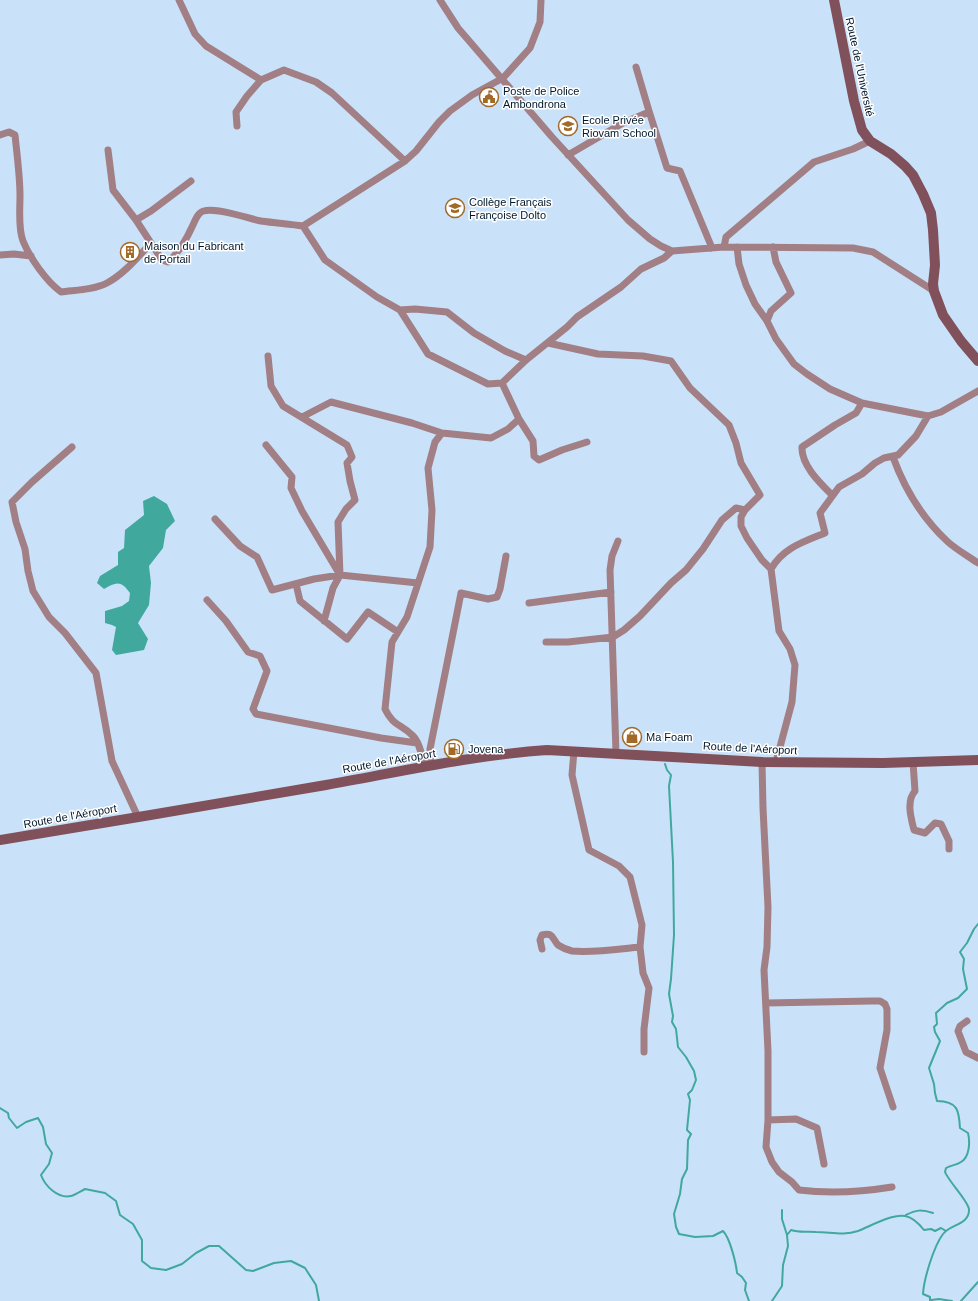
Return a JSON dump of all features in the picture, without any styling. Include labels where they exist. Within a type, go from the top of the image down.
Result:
[{"type":"main road","name":"Route de l'Université","points":[[834,0],[854,101],[862,130],[870,141],[892,154],[906,166],[913,175],[931,212],[935,265],[933,284],[934,291],[943,315],[978,361]]},
{"type":"main road","name":"Route de l'Aéroport","points":[[0,840],[519,752],[548,750],[574,751],[762,762],[914,762],[978,760]]},
{"type":"street","points":[[179,0],[195,34],[206,46],[261,80]]},
{"type":"street","points":[[440,0],[458,28],[503,78],[552,137],[628,220],[650,239],[672,251],[724,247],[853,248],[873,252],[934,291]]},
{"type":"street","points":[[108,150],[113,190],[136,220],[162,260],[168,262],[175,256],[189,235],[199,213],[203,210],[208,209],[234,213],[260,221],[303,226],[405,161],[416,151],[439,122],[450,111],[472,95],[503,78],[530,48],[540,22],[541,0]]},
{"type":"street","points":[[636,67],[667,168],[680,171],[712,248]]},
{"type":"street","points":[[237,126],[236,112],[247,96],[261,80],[284,70],[316,82],[332,93],[405,161]]},
{"type":"street","points":[[568,155],[622,123],[649,112]]},
{"type":"street","points":[[0,135],[9,132],[15,135],[23,240],[31,256],[54,287],[61,292],[91,288],[106,284],[134,260],[150,243]]},
{"type":"street","points":[[724,247],[726,237],[814,162],[853,149],[870,141]]},
{"type":"street","points":[[136,220],[151,211],[191,181]]},
{"type":"street","points":[[303,226],[325,260],[377,297],[400,310],[428,354],[488,384],[502,383],[526,360],[577,318],[622,287],[641,269],[664,258],[672,251]]},
{"type":"street","points":[[737,247],[739,264],[746,285],[755,304],[767,321],[776,339],[794,364],[830,389],[862,403],[928,416],[941,412],[978,391]]},
{"type":"street","points":[[767,321],[771,311],[791,293],[776,262],[773,247]]},
{"type":"street","points":[[0,256],[14,254],[31,256]]},
{"type":"street","points":[[400,310],[415,309],[447,312],[474,333],[504,352],[526,360]]},
{"type":"street","points":[[548,343],[598,354],[643,356],[671,362],[690,388],[729,425],[736,443],[740,463],[760,495],[745,510],[741,517],[741,526],[747,538],[762,560],[771,569]]},
{"type":"street","points":[[268,356],[271,386],[283,406],[347,445],[352,457],[347,463],[355,500],[346,509],[338,522],[340,575],[333,588],[324,621]]},
{"type":"street","points":[[502,383],[519,419],[533,441],[534,456],[539,460],[562,450],[587,442]]},
{"type":"street","points":[[302,418],[331,402],[412,423],[442,433],[490,438],[508,430],[519,419]]},
{"type":"street","points":[[832,495],[810,470],[801,453],[802,447],[834,425],[856,413],[862,403]]},
{"type":"street","points":[[776,762],[792,702],[795,665],[790,649],[779,631],[771,569],[784,552],[825,533],[820,513],[839,487],[862,474],[875,463],[884,458],[898,455],[916,436],[928,416]]},
{"type":"street","points":[[428,767],[413,735],[390,719],[385,709],[392,642],[407,617],[430,547],[432,510],[428,468],[435,442],[442,433]]},
{"type":"street","points":[[266,445],[292,477],[291,488],[302,511],[340,575]]},
{"type":"street","points":[[72,447],[32,482],[12,502],[16,522],[25,549],[33,591],[49,617],[65,633],[96,674],[112,761],[138,817]]},
{"type":"street","points":[[893,457],[899,472],[919,510],[934,529],[949,543],[978,563]]},
{"type":"street","points":[[546,642],[568,642],[613,637],[624,630],[686,570],[703,549],[722,520],[736,508],[745,510]]},
{"type":"street","points":[[215,519],[240,546],[258,557],[272,590],[340,575],[418,584]]},
{"type":"street","points":[[616,753],[611,563],[618,541]]},
{"type":"street","points":[[428,767],[430,749],[461,594],[488,599],[497,597],[500,589],[506,556]]},
{"type":"street","points":[[296,584],[300,601],[348,639],[368,612],[398,632]]},
{"type":"street","points":[[529,603],[611,592]]},
{"type":"street","points":[[207,600],[226,621],[248,652],[260,656],[267,671],[253,709],[256,714],[329,729],[417,742]]},
{"type":"street","points":[[574,751],[572,775],[589,850],[619,866],[630,877],[642,925],[640,947],[643,973],[649,988],[644,1029],[644,1052]]},
{"type":"street","points":[[762,762],[768,907],[767,948],[764,970],[768,1051],[768,1120],[766,1146],[772,1162],[799,1190],[820,1193],[852,1192],[892,1187]]},
{"type":"street","points":[[914,762],[915,790],[910,797],[911,817],[914,830],[925,834],[935,823],[942,824],[949,841],[949,849]]},
{"type":"street","points":[[542,949],[540,940],[542,935],[546,934],[553,936],[558,945],[571,950],[621,950],[640,947]]},
{"type":"street","points":[[766,1003],[880,1001],[885,1004],[887,1009],[887,1030],[880,1068],[894,1107]]},
{"type":"street","points":[[967,1021],[960,1026],[958,1031],[966,1052],[974,1053],[978,1058]]},
{"type":"street","points":[[768,1120],[796,1119],[817,1128],[824,1164]]},
{"type":"shaded area","points":[[154,496],[167,504],[175,521],[166,530],[163,548],[149,566],[151,583],[149,605],[138,623],[148,639],[144,650],[116,655],[112,650],[116,627],[105,623],[105,611],[122,606],[129,601],[130,593],[121,584],[115,584],[104,589],[97,583],[100,576],[118,565],[118,552],[124,548],[125,530],[144,515],[143,501]]},
{"type":"waterway","points":[[665,764],[671,775],[669,786],[673,862],[674,935],[669,994],[673,1016],[672,1022],[676,1029],[678,1047],[694,1071],[696,1080],[692,1090],[688,1094],[690,1100],[687,1130],[691,1134],[688,1140],[687,1169],[682,1179],[680,1194],[674,1214],[676,1227],[679,1234],[695,1237],[713,1236],[723,1231],[726,1234],[734,1257],[737,1273],[746,1283],[745,1290],[749,1301]]},
{"type":"waterway","points":[[930,1301],[930,1297],[923,1294],[927,1271],[936,1246],[946,1231],[966,1219],[969,1210],[966,1203],[945,1172],[946,1168],[964,1160],[968,1153],[969,1140],[968,1133],[960,1128],[956,1108],[944,1101],[937,1101],[929,1068],[940,1041],[934,1027],[937,1024],[936,1013],[947,1003],[958,998],[967,989],[963,969],[964,959],[960,952],[978,924]]},
{"type":"waterway","points":[[0,1108],[8,1113],[9,1118],[17,1128],[26,1122],[38,1118],[43,1127],[46,1144],[52,1153],[49,1164],[41,1175],[49,1187],[61,1196],[71,1196],[85,1189],[105,1193],[116,1201],[120,1215],[133,1224],[142,1240],[142,1261],[151,1268],[166,1270],[182,1264],[196,1253],[209,1246],[219,1246],[246,1270],[253,1271],[274,1263],[291,1261],[305,1268],[316,1285],[319,1301]]},
{"type":"waterway","points":[[772,1301],[782,1286],[783,1265],[788,1246],[787,1235],[782,1219],[782,1210]]},
{"type":"waterway","points":[[906,1215],[919,1211],[933,1213]]},
{"type":"waterway","points":[[787,1235],[791,1230],[800,1232],[853,1232],[899,1216],[910,1218],[924,1230],[931,1229],[935,1231],[941,1228],[946,1231]]},
{"type":"waterway","points":[[961,1301],[978,1282]]},
{"type":"waterway","points":[[931,1300],[939,1299],[952,1301]]},
{"type":"place","name":"Poste de Police Ambondrona","points":[[489,97]]},
{"type":"place","name":"Ecole Privée Riovam School","points":[[568,126]]},
{"type":"place","name":"Collège Français Françoise Dolto","points":[[455,208]]},
{"type":"place","name":"Maison du Fabricant de Portail","points":[[130,252]]},
{"type":"place","name":"Ma Foam","points":[[632,737]]},
{"type":"place","name":"Jovena","points":[[454,749]]}]
